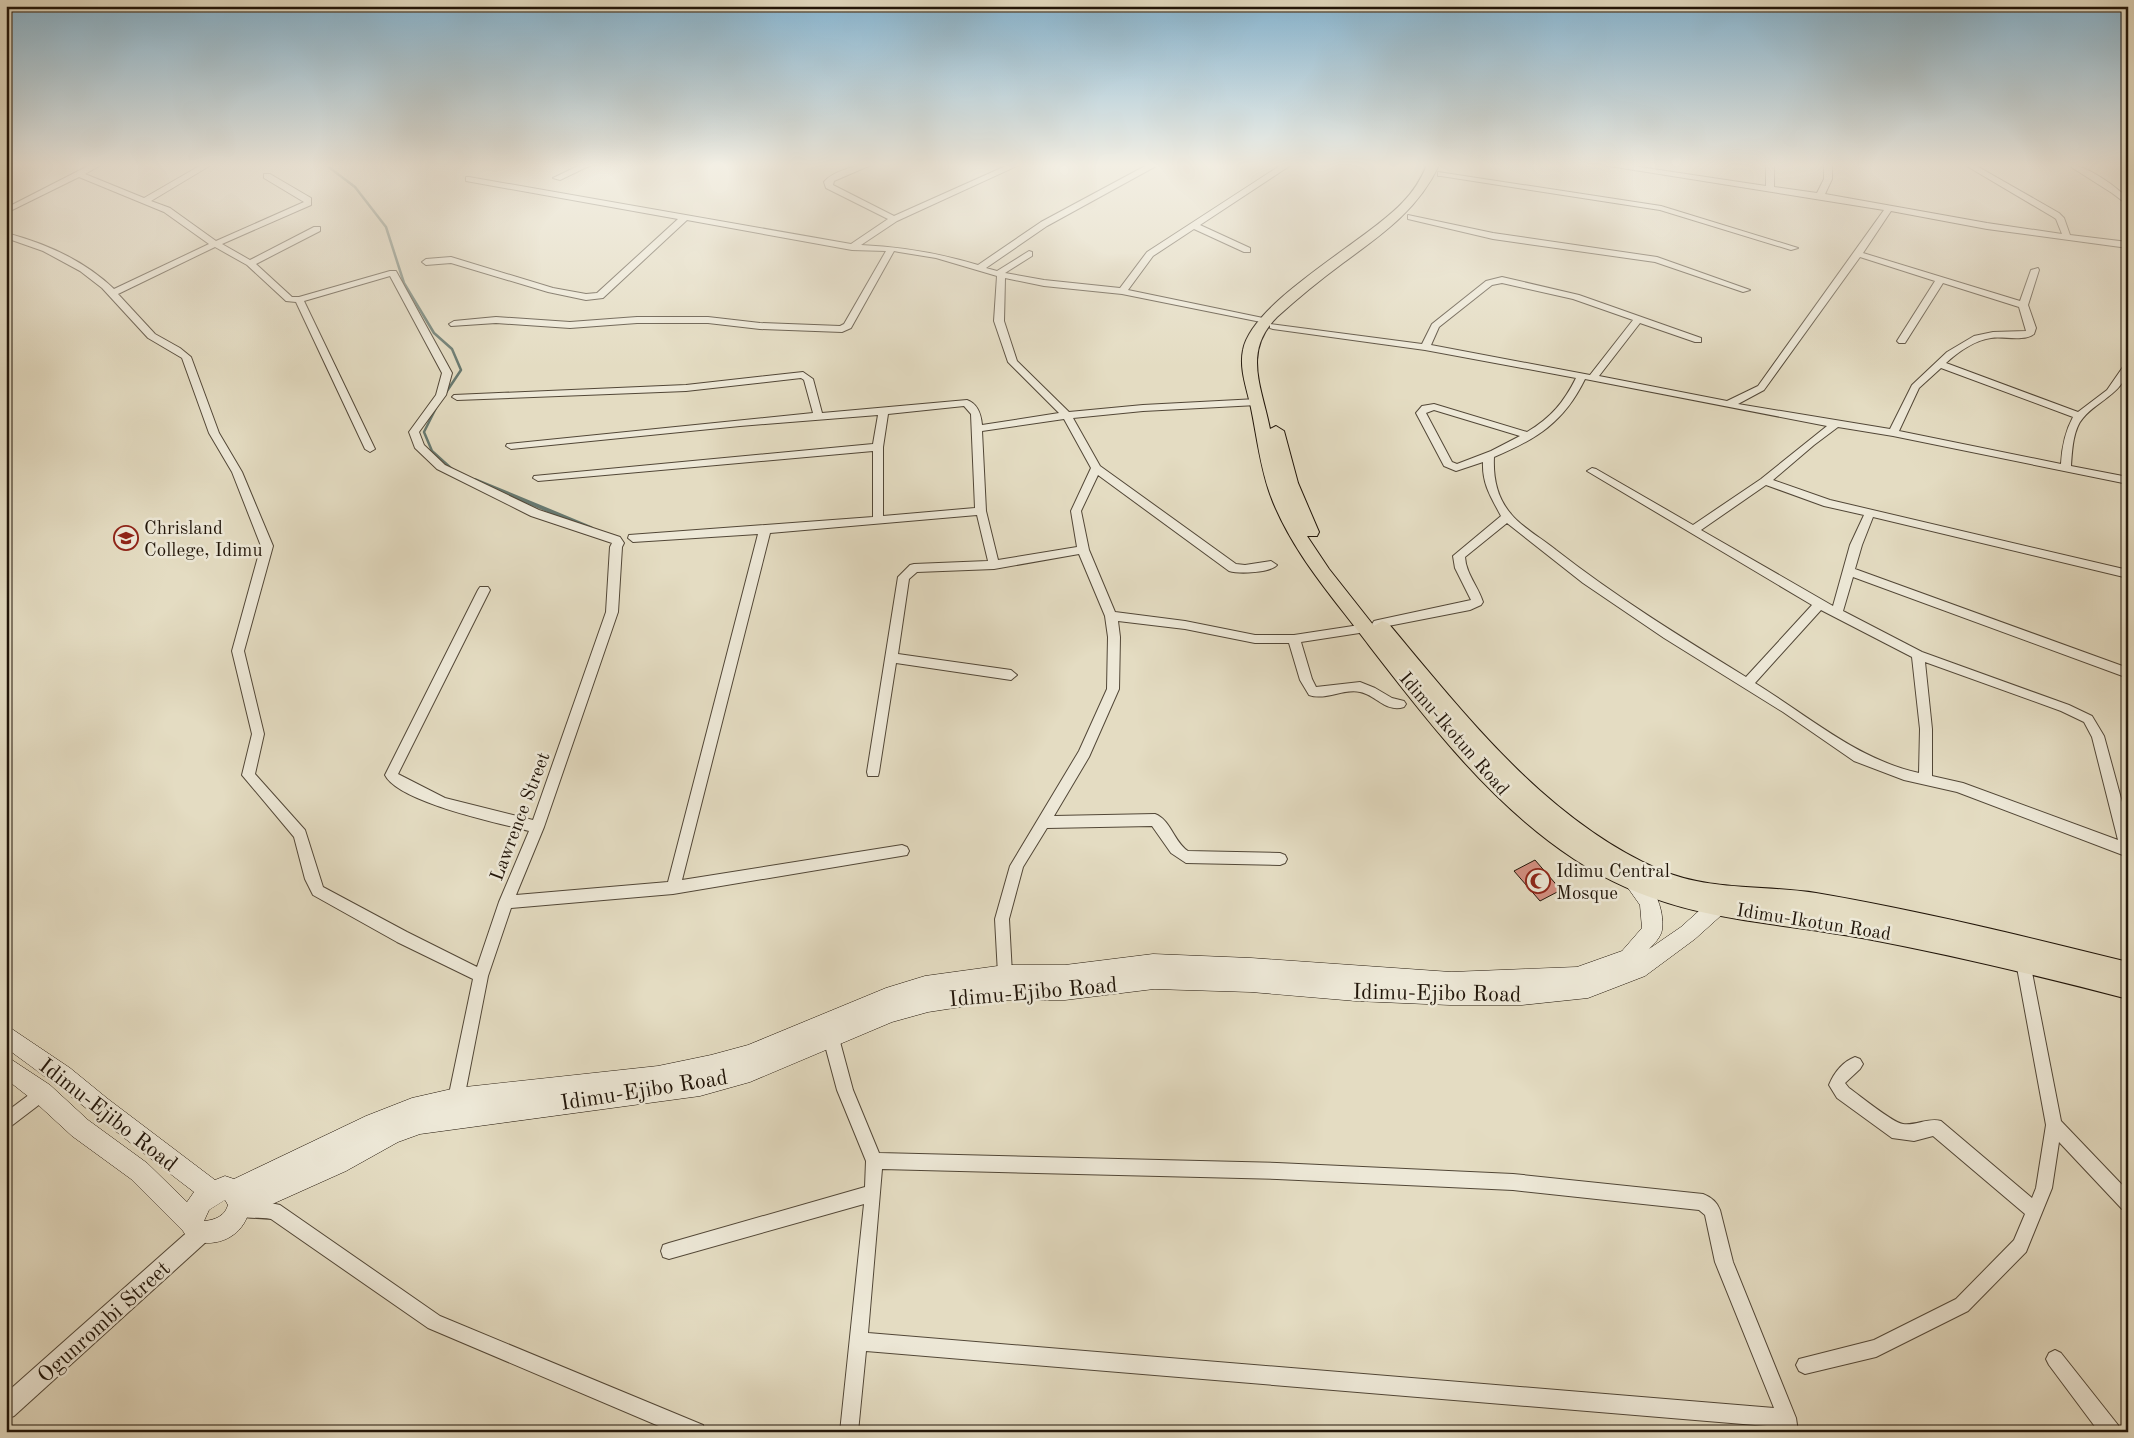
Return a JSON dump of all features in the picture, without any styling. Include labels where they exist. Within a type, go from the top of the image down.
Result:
[{"type":"main road","name":"Idimu-Ikotun Road","points":[[1378,232],[1268,324],[1250,348],[1250,371],[1271,469],[1283,506],[1313,561],[1473,738],[1515,781],[1556,816],[1598,847],[1654,877],[1714,893],[1810,902],[1922,922],[2128,972]]},
{"type":"main road","name":"Idimu-Ikotun Road","points":[[1391,232],[1268,324],[1262,350],[1262,371],[1285,469],[1297,503],[1316,543],[1425,702],[1502,790],[1544,826],[1581,851],[1633,881],[1670,896],[1718,906],[1913,937],[2023,962],[2128,989]]},
{"type":"main road","name":"Idimu-Ejibo Road","points":[[238,1203],[374,1124],[412,1109],[456,1099],[658,1077],[711,1066],[749,1055],[886,998],[925,986],[1005,974],[1065,974],[1153,963],[1251,967],[1451,982],[1577,976],[1629,958],[1652,932],[1652,916],[1648,902],[1633,881]]},
{"type":"main road","name":"Idimu-Ejibo Road","points":[[238,1203],[338,1163],[392,1133],[420,1123],[454,1116],[700,1085],[750,1071],[890,1013],[928,1002],[967,994],[1006,990],[1065,990],[1154,979],[1252,982],[1356,991],[1450,995],[1522,995],[1588,988],[1638,970],[1688,933],[1718,906]]},
{"type":"main road","name":"Idimu-Ejibo Road","points":[[6,1035],[62,1075],[100,1107],[212,1192]]},
{"type":"main road","name":"Idimu-Ejibo Road","points":[[6,1066],[42,1093],[80,1128],[139,1171],[196,1228]]},
{"type":"main road","points":[[225,1188],[238,1203],[231,1222],[221,1230],[210,1234],[196,1228],[196,1206],[212,1192],[225,1188]]},
{"type":"street","points":[[198,232],[215,244],[250,263],[288,298],[299,300],[370,449]]},
{"type":"street","points":[[111,294],[242,232]]},
{"type":"street","points":[[250,263],[311,232]]},
{"type":"street","points":[[426,262],[451,260],[550,290],[586,297],[600,296],[669,232]]},
{"type":"street","points":[[766,232],[852,247],[891,249],[937,256],[999,274],[1044,283],[1122,291],[1268,324],[1425,347],[1588,376],[1728,405],[1838,423],[2128,480]]},
{"type":"street","points":[[852,247],[874,232]]},
{"type":"street","points":[[980,268],[1032,232]]},
{"type":"street","points":[[1122,291],[1150,254],[1182,232]]},
{"type":"street","points":[[1209,232],[1248,250]]},
{"type":"street","points":[[1476,232],[1648,258],[1746,290]]},
{"type":"street","points":[[1741,232],[1794,248]]},
{"type":"street","points":[[1728,405],[1761,388],[1873,232]]},
{"type":"street","points":[[2031,232],[2128,245]]},
{"type":"street","points":[[2064,232],[2066,237]]},
{"type":"street","points":[[6,235],[64,257],[106,286],[111,294],[148,334],[177,349],[186,357],[214,433],[237,472],[267,546],[238,651],[258,734],[248,775],[300,834],[312,879],[318,891],[402,937],[481,976]]},
{"type":"street","points":[[454,324],[496,320],[570,325],[637,320],[708,320],[760,326],[842,329],[848,326],[891,249]]},
{"type":"street","points":[[999,274],[1029,254]]},
{"type":"street","points":[[1858,254],[2023,306]]},
{"type":"street","points":[[1893,434],[1910,394],[1922,379],[1950,354],[1977,338],[1993,335],[2027,335],[2031,332],[2023,306],[2035,270]]},
{"type":"street","name":"Lawrence Street","points":[[299,300],[393,273],[447,374],[441,395],[414,432],[419,446],[441,466],[535,513],[616,540],[618,543],[616,547],[612,612],[537,827],[506,902],[481,976],[456,1099]]},
{"type":"street","points":[[999,274],[999,321],[1013,362],[1067,415],[1096,468],[1233,568],[1246,570],[1271,566]]},
{"type":"street","points":[[1902,341],[1941,279]]},
{"type":"street","points":[[1425,347],[1435,326],[1495,280],[1576,297],[1698,340]]},
{"type":"street","points":[[1527,436],[1434,406],[1425,408],[1421,413],[1448,464],[1456,468],[1489,454],[1527,436],[1557,415],[1638,318]]},
{"type":"street","points":[[1940,364],[2078,416]]},
{"type":"street","points":[[2066,468],[2067,450],[2078,416],[2110,392],[2128,366]]},
{"type":"street","points":[[457,397],[686,388],[803,375],[808,379],[818,415]]},
{"type":"street","points":[[511,446],[818,415],[884,411],[948,402],[967,403],[976,414],[981,510],[994,565]]},
{"type":"street","points":[[976,429],[1067,415],[1143,408],[1257,402]]},
{"type":"street","points":[[878,520],[878,446],[884,411]]},
{"type":"street","points":[[1693,530],[1765,481],[1838,423]]},
{"type":"street","points":[[538,478],[878,446]]},
{"type":"street","points":[[1489,454],[1488,475],[1491,489],[1507,517],[1586,580],[1668,635],[1859,757],[1904,775],[1958,787],[2127,850],[2123,822],[2098,736],[2088,719],[2065,708],[1918,655],[1820,604],[1592,471]]},
{"type":"street","points":[[1005,974],[1002,919],[1017,866],[1084,753],[1113,689],[1114,637],[1111,616],[1083,550],[1076,511],[1096,468]]},
{"type":"street","points":[[1765,481],[1828,503],[2128,574]]},
{"type":"street","points":[[633,538],[765,530],[981,510]]},
{"type":"street","points":[[1837,612],[1856,545],[1870,513]]},
{"type":"street","points":[[1111,616],[1185,625],[1255,639],[1294,639],[1372,626],[1470,606],[1477,602],[1476,594],[1458,564],[1459,556],[1507,517]]},
{"type":"street","points":[[673,888],[765,530]]},
{"type":"street","points":[[873,772],[904,577],[907,572],[914,568],[994,565],[1083,550]]},
{"type":"street","points":[[1848,571],[2128,673]]},
{"type":"street","points":[[484,590],[391,775],[394,779],[442,803],[537,827]]},
{"type":"street","points":[[1747,684],[1820,604]]},
{"type":"street","points":[[1294,639],[1306,680],[1313,692],[1332,692],[1357,687],[1369,689],[1388,703],[1400,704]]},
{"type":"street","points":[[1918,655],[1926,728],[1925,780]]},
{"type":"street","points":[[892,658],[1011,675]]},
{"type":"street","points":[[1043,822],[1154,820],[1164,828],[1175,850],[1186,857],[1280,859]]},
{"type":"street","points":[[506,902],[673,888],[902,851]]},
{"type":"street","points":[[1805,1365],[1876,1348],[1962,1306],[2020,1246],[2044,1188],[2054,1125],[2023,962]]},
{"type":"street","points":[[831,1038],[845,1090],[874,1161],[873,1193],[849,1432]]},
{"type":"street","points":[[1855,1064],[1840,1078],[1837,1085],[1843,1093],[1898,1132],[1906,1134],[1936,1127],[1950,1137],[2034,1211]]},
{"type":"street","points":[[6,1122],[42,1093]]},
{"type":"street","points":[[2054,1125],[2128,1203]]},
{"type":"street","points":[[858,1341],[1788,1425],[1724,1262],[1712,1210],[1703,1202],[1513,1182],[1277,1171],[874,1161]]},
{"type":"street","points":[[669,1251],[873,1193]]},
{"type":"street","points":[[238,1203],[274,1211],[434,1322],[696,1432]]},
{"type":"street","name":"Ogunrombi Street","points":[[6,1408],[196,1228]]},
{"type":"street","points":[[2055,1359],[2111,1432]]},
{"type":"building","name":"Idimu Central Mosque","points":[[1535,860],[1561,890],[1540,901],[1514,871]]},
{"type":"waterway","points":[[388,232],[404,283],[434,333],[452,349],[461,370],[445,394]]},
{"type":"waterway","points":[[438,404],[424,432],[432,451],[453,470]]},
{"type":"waterway","points":[[475,480],[591,528]]},
{"type":"place","name":"Chrisland College, Idimu","points":[[126,538]]},
{"type":"place","name":"Idimu Central Mosque","points":[[1538,881]]}]
